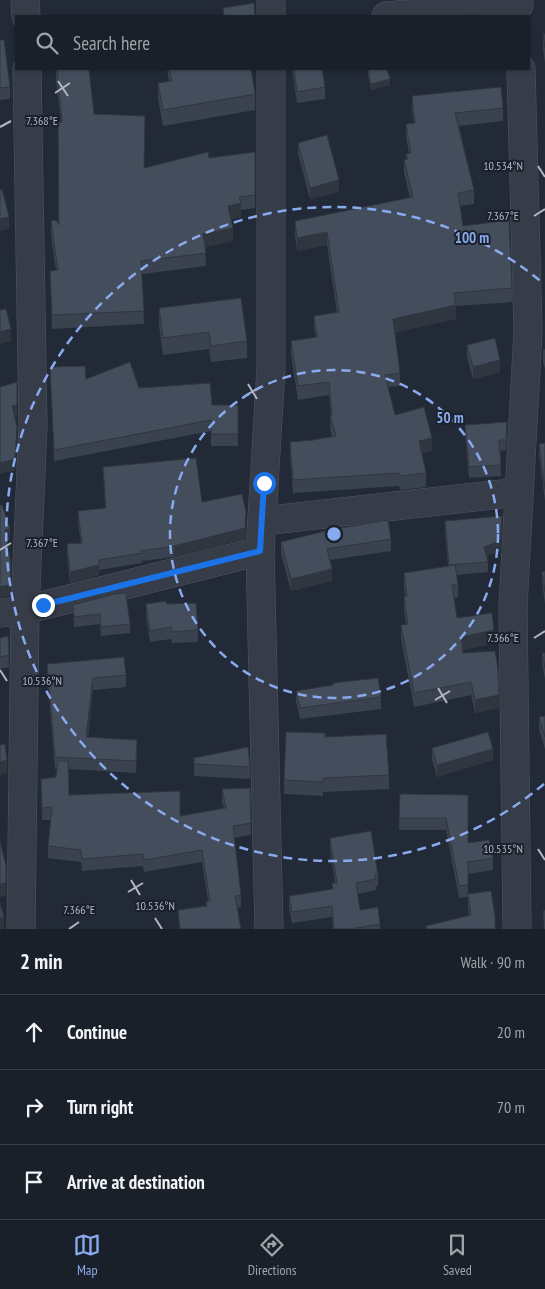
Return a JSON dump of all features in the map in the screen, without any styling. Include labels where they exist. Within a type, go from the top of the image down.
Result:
[{"type":"street","points":[[25,0],[26,15]]},
{"type":"street","points":[[271,0],[271,15]]},
{"type":"street","points":[[401,15],[520,7]]},
{"type":"street","points":[[21,929],[13,612],[33,426],[27,70]]},
{"type":"street","points":[[269,929],[260,551],[271,368],[271,70]]},
{"type":"street","points":[[517,929],[513,606],[528,331],[521,70]]},
{"type":"street","points":[[262,521],[519,492]]},
{"type":"street","points":[[13,612],[260,551]]},
{"type":"building","points":[[254,3],[255,15],[224,15],[223,8]]},
{"type":"building","points":[[0,40],[4,40],[10,87],[0,88]]},
{"type":"building","points":[[57,70],[89,70],[94,114],[145,116],[144,168],[208,152],[209,158],[255,152],[255,195],[239,197],[241,203],[228,206],[233,228],[203,234],[206,253],[141,261],[144,311],[52,315],[50,271],[58,270],[51,221],[56,220],[59,225],[58,122],[62,122]]},
{"type":"building","points":[[169,70],[251,70],[255,94],[163,110],[158,83],[172,81]]},
{"type":"building","points":[[294,70],[322,70],[325,87],[297,92]]},
{"type":"building","points":[[368,70],[387,70],[390,79],[371,84]]},
{"type":"building","points":[[501,87],[503,108],[455,113],[474,190],[458,193],[463,226],[509,220],[512,288],[454,293],[456,305],[393,319],[400,373],[385,375],[395,415],[424,407],[432,438],[419,441],[426,473],[400,476],[399,473],[293,480],[290,442],[336,436],[330,416],[332,415],[329,382],[298,386],[291,341],[317,337],[314,316],[339,312],[327,232],[297,238],[295,221],[413,197],[404,160],[408,159],[406,154],[411,153],[406,124],[415,123],[412,96]]},
{"type":"building","points":[[327,135],[339,180],[310,188],[298,143]]},
{"type":"building","points":[[2,189],[9,217],[0,219],[0,190]]},
{"type":"building","points":[[241,298],[247,341],[211,346],[209,332],[163,338],[159,308]]},
{"type":"building","points":[[6,309],[11,329],[0,332],[0,310]]},
{"type":"building","points":[[495,338],[500,360],[473,367],[467,345]]},
{"type":"building","points":[[130,362],[139,388],[210,383],[212,405],[238,405],[238,434],[211,434],[211,420],[54,450],[50,367],[85,366],[86,379]]},
{"type":"building","points":[[17,382],[17,405],[12,406],[17,426],[15,459],[0,463],[0,387]]},
{"type":"building","points":[[507,422],[506,440],[499,440],[501,465],[469,467],[465,425]]},
{"type":"building","points":[[545,443],[545,489],[539,444]]},
{"type":"building","points":[[196,458],[202,502],[242,494],[246,512],[245,528],[174,546],[99,560],[99,565],[70,572],[67,544],[82,543],[78,511],[106,508],[103,467]]},
{"type":"building","points":[[0,505],[2,505],[10,529],[5,530],[11,564],[10,585],[0,587]]},
{"type":"building","points":[[502,516],[500,541],[484,547],[488,562],[449,565],[445,521]]},
{"type":"building","points":[[388,520],[391,539],[327,549],[332,569],[291,579],[281,542],[329,530]]},
{"type":"building","points":[[455,565],[458,584],[452,585],[457,618],[492,613],[494,630],[461,637],[463,653],[495,651],[499,695],[475,700],[471,682],[414,693],[401,625],[408,624],[404,597],[407,596],[404,573]]},
{"type":"building","points":[[545,571],[545,592],[542,572]]},
{"type":"building","points":[[126,593],[130,624],[101,627],[100,614],[74,617],[73,605],[114,594]]},
{"type":"building","points":[[166,601],[167,604],[196,603],[198,630],[172,632],[171,627],[150,631],[146,604]]},
{"type":"building","points":[[8,636],[9,655],[0,657],[0,638]]},
{"type":"building","points":[[542,653],[545,653],[545,668]]},
{"type":"building","points":[[124,657],[126,675],[93,678],[86,737],[137,740],[136,761],[55,757],[47,664]]},
{"type":"building","points":[[378,678],[381,697],[300,708],[296,691],[333,685],[333,683]]},
{"type":"building","points":[[545,716],[545,737],[539,717]]},
{"type":"building","points":[[286,732],[325,733],[325,737],[386,734],[389,775],[323,778],[323,782],[284,780]]},
{"type":"building","points":[[488,732],[493,749],[437,765],[432,748]]},
{"type":"building","points":[[5,744],[7,760],[0,762],[0,745]]},
{"type":"building","points":[[248,747],[250,767],[194,764],[194,758]]},
{"type":"building","points":[[58,761],[68,761],[69,795],[180,791],[180,816],[226,808],[222,789],[250,788],[251,823],[233,826],[241,895],[235,896],[241,929],[180,929],[178,910],[207,906],[206,902],[210,901],[202,850],[144,860],[143,854],[82,859],[81,850],[48,846],[52,807],[42,808],[41,779],[56,777]]},
{"type":"building","points":[[400,794],[468,795],[468,843],[489,840],[493,858],[468,862],[468,885],[459,886],[446,818],[399,818]]},
{"type":"building","points":[[371,831],[378,875],[375,875],[376,879],[356,883],[360,910],[378,907],[380,924],[350,929],[334,929],[332,906],[292,912],[289,896],[333,889],[332,883],[337,883],[330,838]]},
{"type":"building","points":[[0,840],[6,866],[6,883],[0,884]]},
{"type":"building","points":[[491,891],[495,929],[426,929],[426,926],[471,915],[468,894]]},
{"type":"building","points":[[0,903],[4,917],[0,918]]},
{"type":"route","points":[[43,605],[260,551],[264,483]]}]
